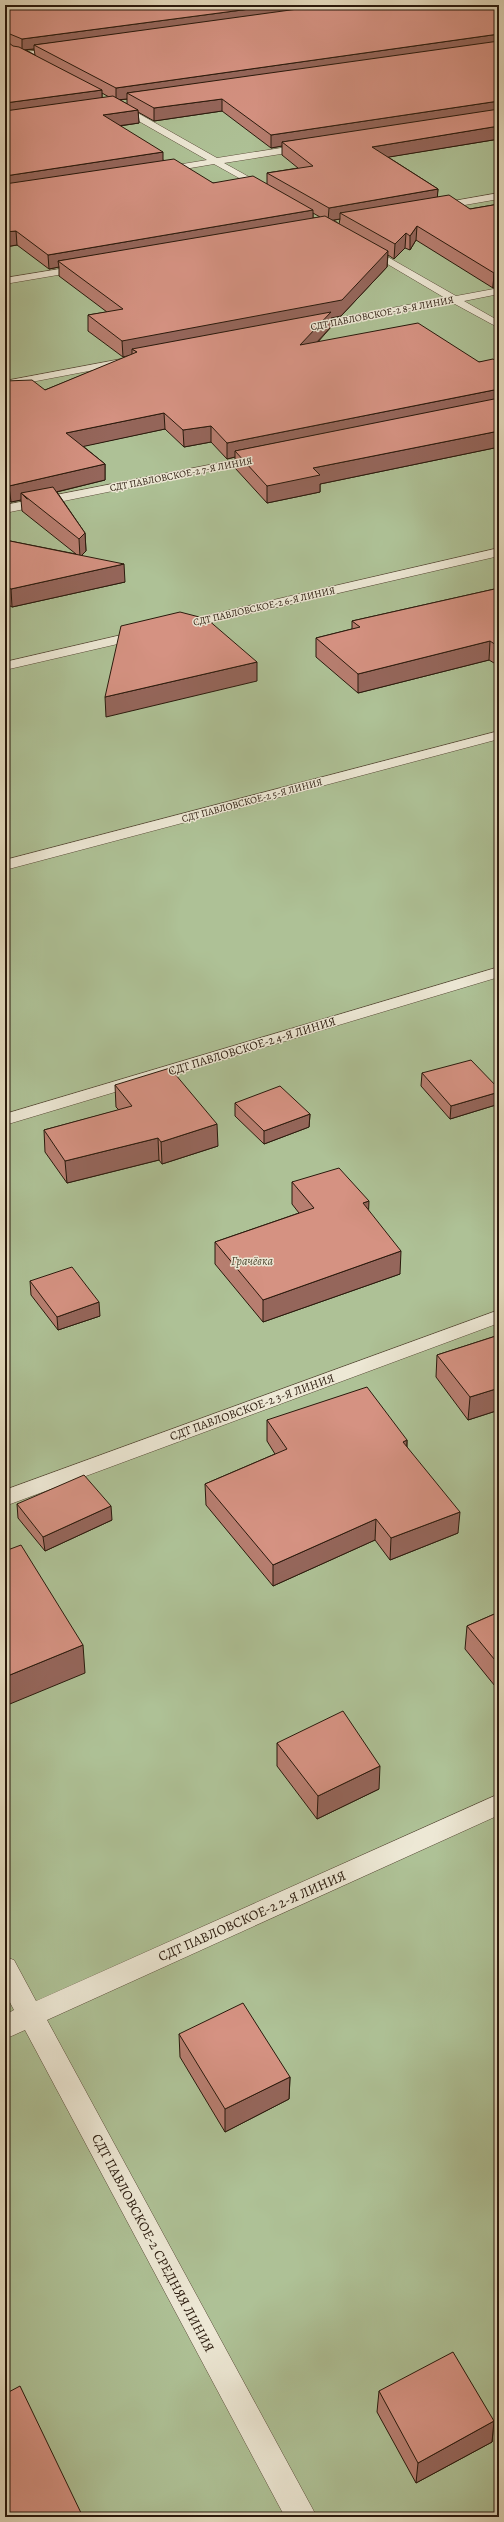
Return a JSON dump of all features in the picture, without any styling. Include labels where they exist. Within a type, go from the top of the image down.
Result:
[{"type":"lane","points":[[5,46],[33,62]]},
{"type":"lane","points":[[5,57],[66,49]]},
{"type":"lane","points":[[131,102],[110,103],[276,195]]},
{"type":"lane","points":[[153,171],[318,145]]},
{"type":"lane","points":[[429,208],[499,196]]},
{"type":"lane","points":[[355,241],[499,325]]},
{"type":"lane","points":[[5,281],[98,265]]},
{"type":"lane","name":"СДТ ПАВЛОВСКОЕ-2 8-Я ЛИНИЯ","points":[[299,328],[499,291]]},
{"type":"lane","points":[[5,384],[144,358]]},
{"type":"lane","name":"СДТ ПАВЛОВСКОЕ-2 7-Я ЛИНИЯ","points":[[5,509],[275,455]]},
{"type":"lane","name":"СДТ ПАВЛОВСКОЕ-2 6-Я ЛИНИЯ","points":[[5,666],[499,552]]},
{"type":"lane","name":"СДТ ПАВЛОВСКОЕ-2 5-Я ЛИНИЯ","points":[[5,865],[499,735]]},
{"type":"lane","name":"СДТ ПАВЛОВСКОЕ-2 4-Я ЛИНИЯ","points":[[5,1120],[499,972]]},
{"type":"lane","name":"СДТ ПАВЛОВСКОЕ-2 3-Я ЛИНИЯ","points":[[5,1498],[499,1316]]},
{"type":"lane","name":"СДТ ПАВЛОВСКОЕ-2 2-Я ЛИНИЯ","points":[[5,2027],[499,1804]]},
{"type":"lane","name":"СДТ ПАВЛОВСКОЕ-2 СРЕДНЯЯ ЛИНИЯ","points":[[5,1968],[302,2517]]},
{"type":"green space","name":"Грачёвка","points":[[5,5],[499,5],[499,2517],[5,2517]]},
{"type":"building","points":[[5,5],[280,5],[22,39],[5,32]]},
{"type":"building","points":[[327,5],[499,5],[499,34],[116,88],[34,45]]},
{"type":"building","points":[[5,40],[13,46],[19,47],[102,90],[5,103]]},
{"type":"building","points":[[499,41],[499,101],[271,135],[222,99],[154,108],[127,93]]},
{"type":"building","points":[[113,96],[138,110],[103,115],[163,152],[5,176],[5,111]]},
{"type":"building","points":[[499,109],[499,126],[372,147],[438,189],[329,208],[267,173],[313,166],[282,142]]},
{"type":"building","points":[[174,159],[213,183],[253,176],[313,210],[48,255],[16,231],[5,232],[5,184]]},
{"type":"building","points":[[449,195],[470,209],[499,204],[499,272],[494,273],[417,226],[410,236],[406,233],[395,244],[340,213]]},
{"type":"building","points":[[325,216],[388,251],[342,300],[122,341],[88,315],[123,309],[58,261]]},
{"type":"building","points":[[331,312],[300,345],[418,323],[479,362],[493,359],[499,363],[499,389],[227,443],[211,426],[183,430],[164,413],[66,433],[105,464],[9,486],[5,482],[5,381],[32,380],[45,390],[137,352],[132,349]]},
{"type":"building","points":[[499,398],[499,431],[313,468],[320,475],[267,486],[235,451]]},
{"type":"building","points":[[53,487],[85,533],[79,539],[21,493]]},
{"type":"building","points":[[5,540],[124,564],[11,589],[5,585]]},
{"type":"building","points":[[499,588],[499,647],[490,641],[358,674],[316,638],[360,627],[352,621]]},
{"type":"building","points":[[180,612],[207,619],[257,662],[105,697],[121,626]]},
{"type":"building","points":[[471,1060],[499,1089],[499,1092],[451,1106],[422,1073]]},
{"type":"building","points":[[170,1068],[217,1124],[161,1142],[158,1138],[65,1161],[44,1130],[132,1106],[115,1085]]},
{"type":"building","points":[[280,1086],[310,1114],[264,1131],[235,1103]]},
{"type":"building","points":[[339,1168],[369,1201],[363,1203],[401,1251],[263,1300],[215,1242],[314,1208],[292,1182]]},
{"type":"building","points":[[72,1267],[99,1302],[57,1317],[30,1281]]},
{"type":"building","points":[[499,1335],[499,1388],[470,1397],[437,1355]]},
{"type":"building","points":[[367,1387],[407,1440],[403,1442],[460,1512],[391,1538],[376,1519],[273,1565],[205,1484],[287,1449],[267,1420]]},
{"type":"building","points":[[84,1475],[111,1506],[43,1537],[17,1504]]},
{"type":"building","points":[[21,1545],[83,1645],[5,1677],[5,1551]]},
{"type":"building","points":[[499,1612],[499,1665],[467,1626]]},
{"type":"building","points":[[343,1711],[380,1766],[318,1796],[277,1743]]},
{"type":"building","points":[[243,2003],[290,2077],[225,2109],[179,2034]]},
{"type":"building","points":[[453,2352],[494,2421],[418,2463],[379,2391]]},
{"type":"building","points":[[20,2386],[83,2517],[5,2517],[5,2394]]}]
